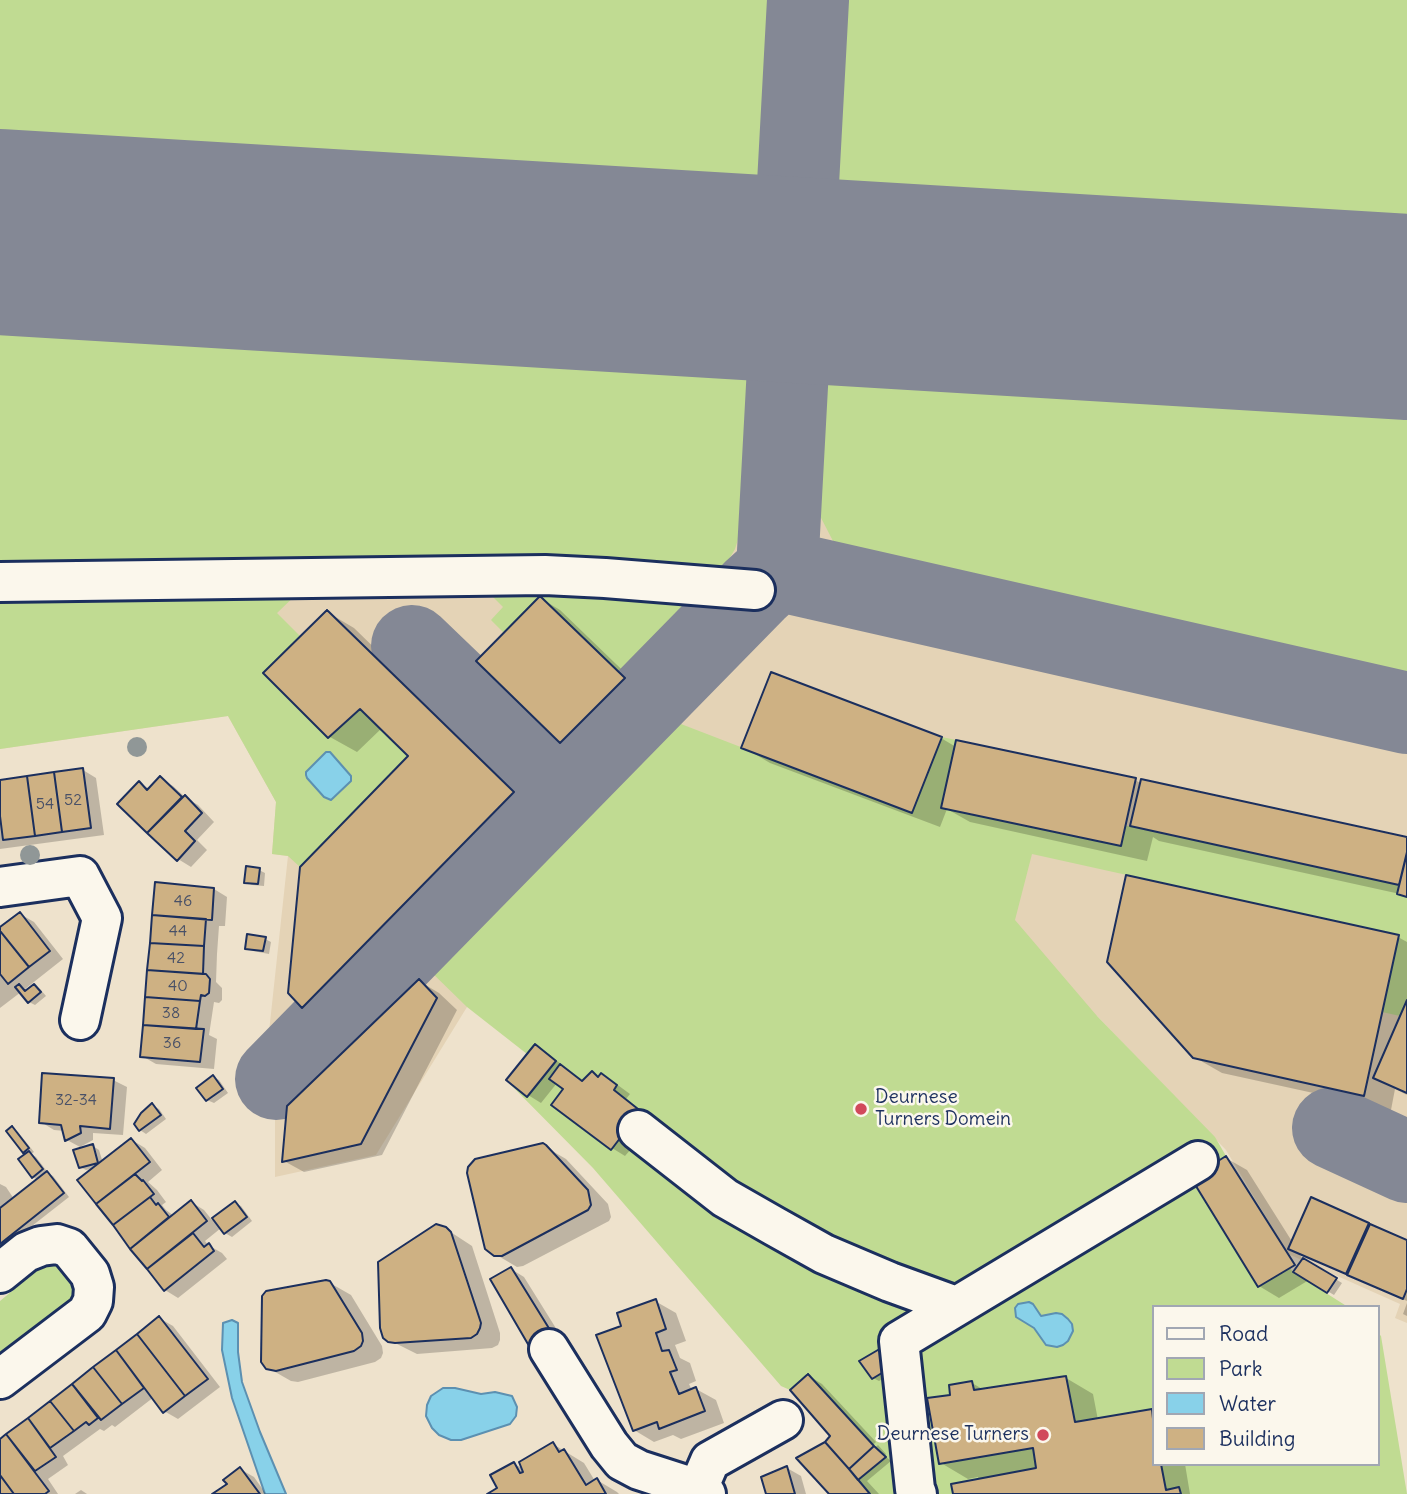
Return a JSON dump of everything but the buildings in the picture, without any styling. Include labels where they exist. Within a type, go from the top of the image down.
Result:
[{"type":"street","points":[[0,582],[545,575],[755,590]]},
{"type":"street","points":[[0,887],[80,876],[102,918],[80,1020]]},
{"type":"street","points":[[638,1130],[725,1198],[824,1254],[956,1306]]},
{"type":"street","points":[[917,1494],[899,1341],[1198,1161]]},
{"type":"street","points":[[0,1273],[26,1252],[57,1244],[69,1248],[90,1274],[94,1287],[93,1301],[86,1313],[0,1379]]},
{"type":"street","points":[[549,1349],[609,1445],[622,1461],[639,1470],[702,1492],[710,1461],[783,1420]]},
{"type":"shaded area","points":[[0,0],[1407,0],[1407,1323],[1395,1318],[1400,1304],[1288,1254],[1226,1150],[1097,1016],[467,1007],[376,1155],[275,1177],[275,1111],[264,1078],[288,856],[272,854],[276,802],[228,716],[0,749]]},
{"type":"green space","points":[[0,0],[773,0],[746,514],[735,549],[722,571],[0,573]]},
{"type":"green space","points":[[838,0],[1407,0],[1407,684],[858,564],[833,541],[819,514]]},
{"type":"green space","points":[[482,586],[707,598],[625,678],[540,596],[504,633],[491,620],[503,607]]},
{"type":"green space","points":[[304,587],[277,613],[301,637],[263,674],[328,738],[360,709],[408,756],[300,867],[288,856],[272,854],[276,802],[228,716],[0,749],[0,591]]},
{"type":"green space","name":"Deurnese Turners Domein","points":[[668,719],[912,813],[942,737],[956,740],[942,808],[1120,846],[1125,826],[1130,826],[1399,885],[1397,894],[1407,897],[1407,1000],[1400,1016],[1382,1012],[1398,935],[1032,854],[1015,920],[1097,1016],[1215,1137],[1226,1156],[1191,1179],[1258,1287],[1290,1268],[1345,1305],[1152,1305],[1152,1466],[1379,1466],[1379,1334],[1407,1494],[870,1494],[825,1442],[830,1436],[790,1390],[781,1386],[593,1168],[506,1080],[527,1054],[467,1007],[425,966]]},
{"type":"green space","points":[[58,1264],[78,1287],[72,1303],[0,1360],[0,1301],[36,1271],[47,1265]]},
{"type":"water","points":[[326,752],[330,752],[351,776],[351,781],[331,800],[324,797],[306,775]]},
{"type":"water","points":[[1029,1302],[1041,1316],[1056,1313],[1068,1319],[1073,1331],[1068,1341],[1057,1347],[1046,1345],[1034,1328],[1016,1317],[1015,1308],[1018,1304]]},
{"type":"water","points":[[232,1320],[238,1323],[242,1382],[286,1494],[265,1494],[232,1398],[222,1350],[223,1323]]},
{"type":"water","points":[[443,1388],[512,1396],[517,1407],[516,1416],[510,1424],[461,1440],[451,1440],[439,1435],[426,1416],[431,1396]]},
{"type":"taxiway","points":[[276,1079],[777,570],[808,0]]},
{"type":"taxiway","points":[[777,570],[1407,713]]},
{"type":"taxiway","points":[[412,646],[560,788]]},
{"type":"taxiway","points":[[1333,1128],[1407,1162]]},
{"type":"runway","points":[[0,232],[1407,317]]},
{"type":"place","name":"Deurnese Turners Domein","points":[[861,1109]]},
{"type":"place","name":"Deurnese Turners","points":[[1043,1435]]}]
